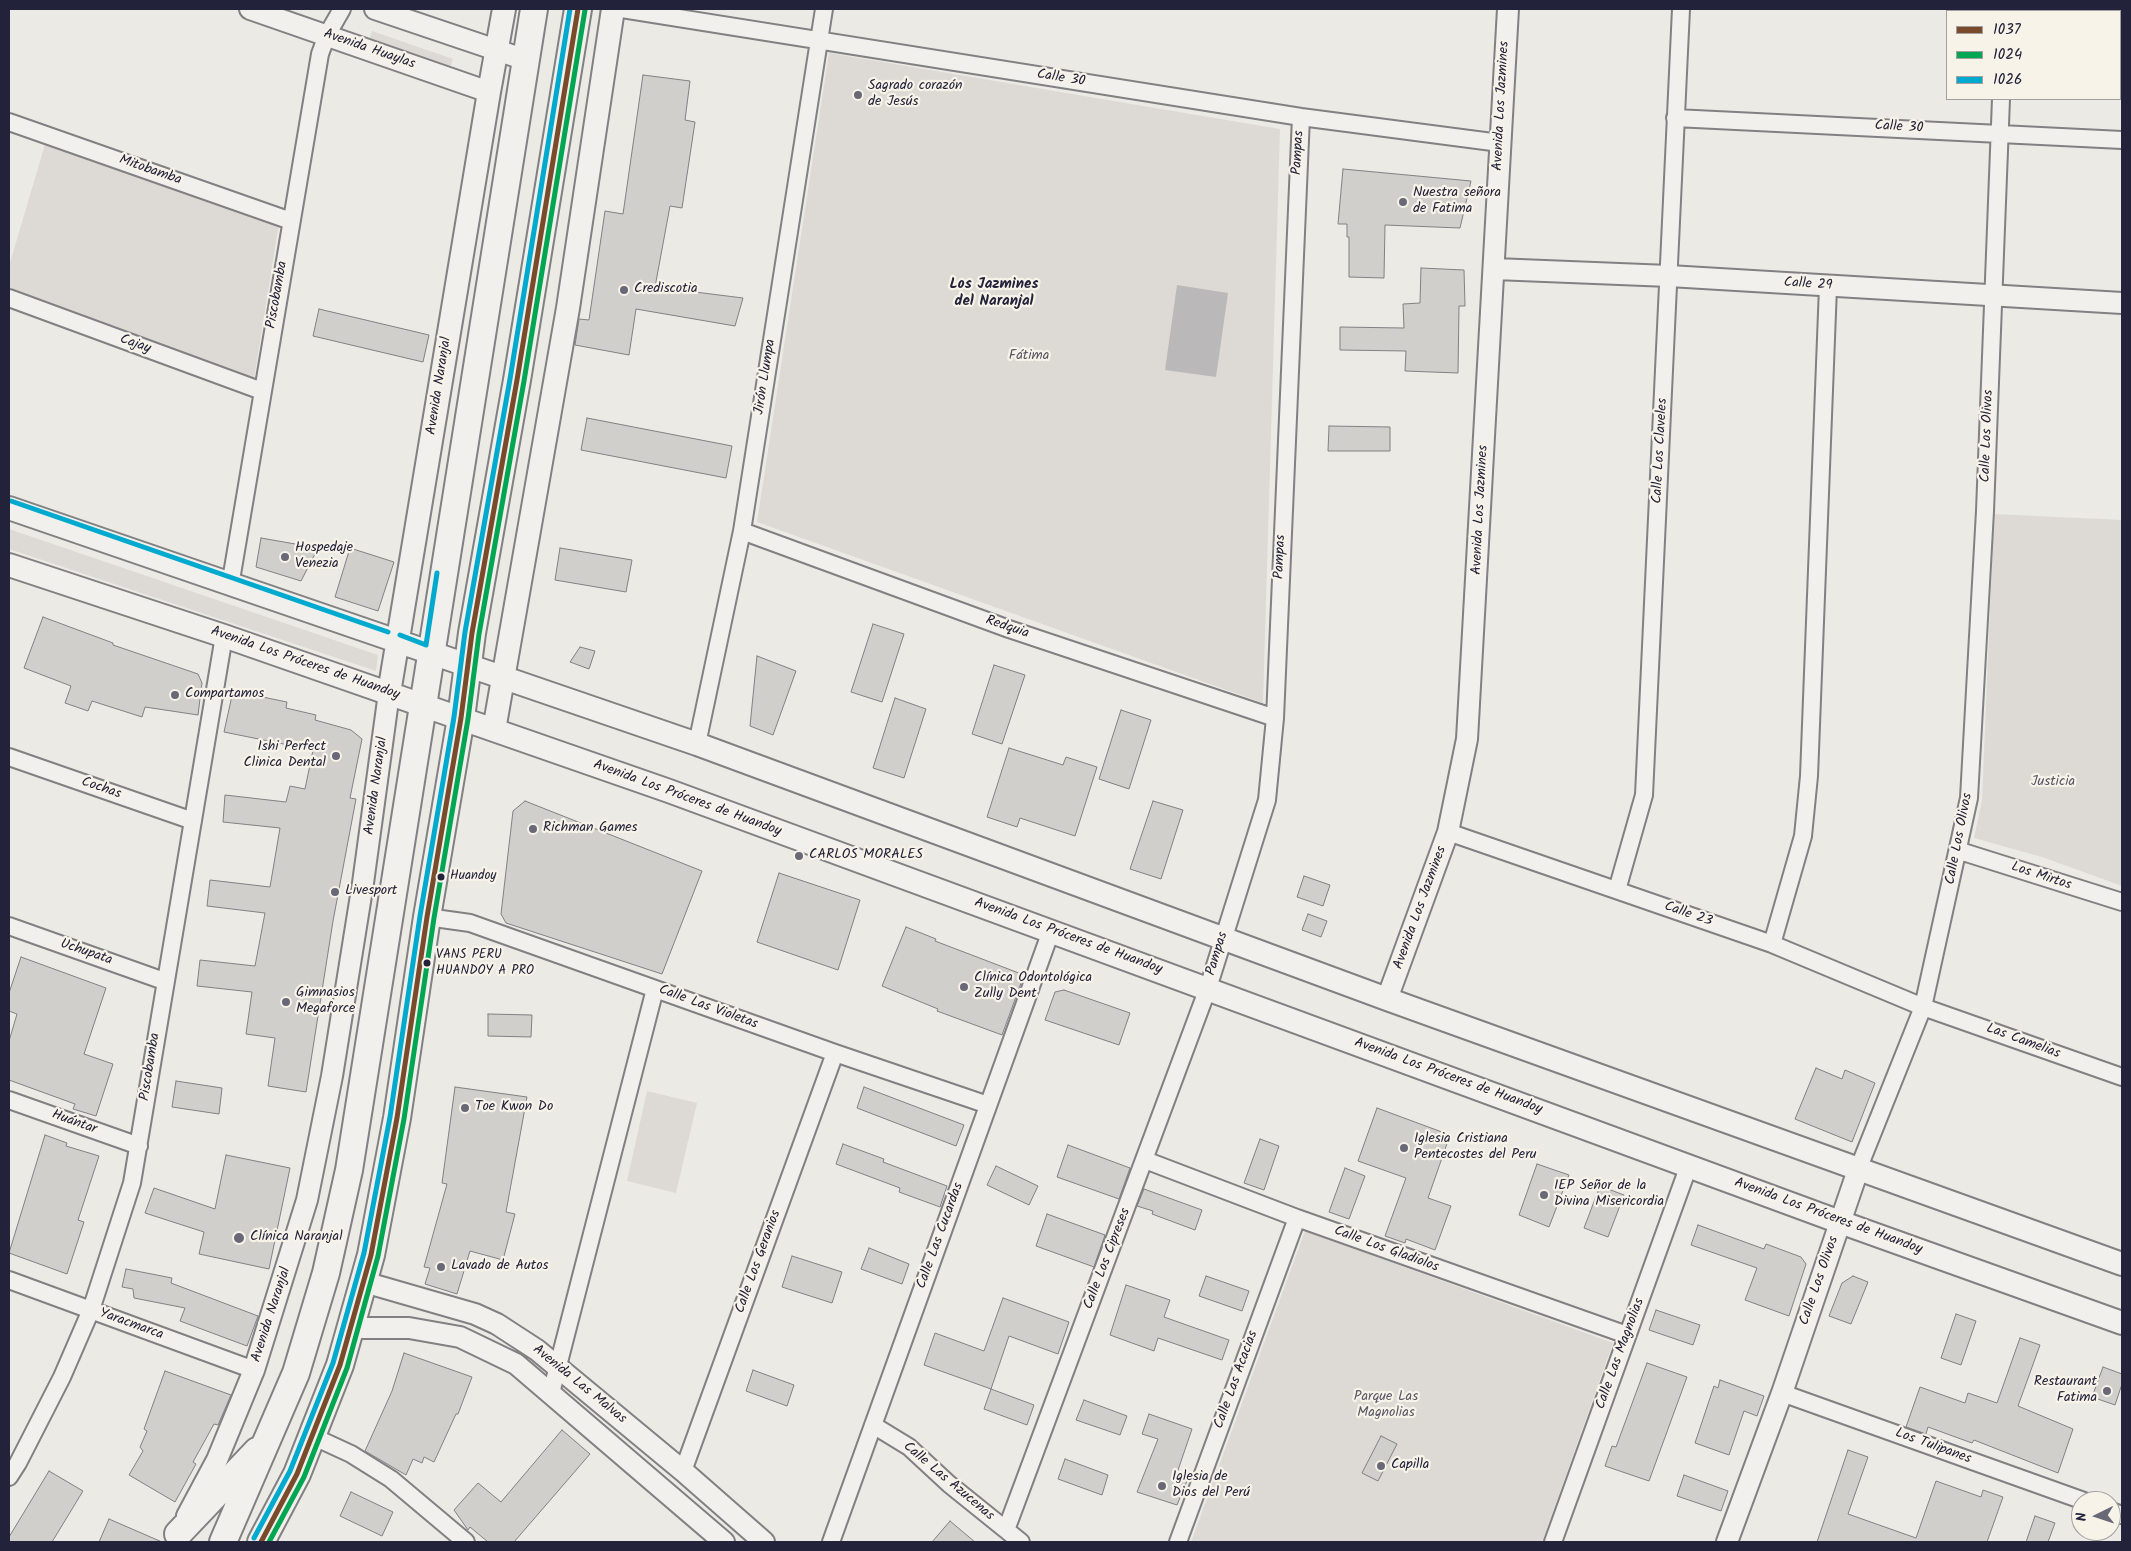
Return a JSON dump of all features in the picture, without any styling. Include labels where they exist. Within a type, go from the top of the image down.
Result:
[{"type":"highway","points":[[223,1542],[296,1373],[326,1273],[350,1170],[474,378],[534,9]]},
{"type":"highway","points":[[261,1542],[297,1474],[340,1365],[371,1255],[397,1118],[427,918],[461,718],[467,667],[578,9]]},
{"type":"highway","points":[[175,1538],[268,1440]]},
{"type":"main road","name":"Avenida Naranjal","points":[[389,694],[488,92],[504,9]]},
{"type":"main road","points":[[494,730],[570,296],[613,9]]},
{"type":"main road","points":[[9,508],[230,586],[503,679],[544,690],[697,744],[1387,999],[1859,1167],[2122,1264]]},
{"type":"main road","name":"Avenida Los Próceres de Huandoy","points":[[9,564],[461,718],[1208,988],[1840,1222],[2122,1323]]},
{"type":"street","name":"Avenida Huaylas","points":[[250,9],[488,92]]},
{"type":"street","name":"Piscobamba","points":[[230,586],[320,54],[327,36],[342,9]]},
{"type":"street","points":[[375,9],[526,60]]},
{"type":"street","name":"Calle 30","points":[[622,9],[1301,117],[1500,144]]},
{"type":"street","name":"Jirón Llumpa","points":[[697,744],[742,531],[824,9]]},
{"type":"street","name":"Avenida Los Jazmines","points":[[1387,999],[1448,832],[1468,739],[1508,9]]},
{"type":"street","name":"Calle Los Claveles","points":[[1617,890],[1644,795],[1681,9]]},
{"type":"street","name":"Calle Los Olivos","points":[[1727,1542],[1782,1393],[1859,1167],[1923,1007],[1960,851],[1969,798],[1994,295],[2001,100]]},
{"type":"street","name":"Pampas","points":[[1208,988],[1267,800],[1275,718],[1301,117]]},
{"type":"street","name":"Calle 30","points":[[1675,118],[2122,140]]},
{"type":"street","name":"Mitobamba","points":[[9,122],[291,220]]},
{"type":"street","name":"Calle 29","points":[[1495,269],[1669,276],[1828,287],[2122,303]]},
{"type":"street","points":[[1772,944],[1803,836],[1808,776],[1828,287]]},
{"type":"street","name":"Cajay","points":[[9,298],[262,391]]},
{"type":"street","name":"Redquia","points":[[742,531],[1009,629],[1275,718]]},
{"type":"street","name":"Piscobamba","points":[[9,1477],[14,1461],[62,1377],[91,1310],[132,1182],[164,981],[224,636]]},
{"type":"street","name":"Avenida Naranjal","points":[[175,1538],[217,1460],[254,1370],[290,1260],[307,1200],[316,1158],[363,883],[389,694]]},
{"type":"street","name":"Cochas","points":[[9,757],[193,821]]},
{"type":"street","name":"Calle 23","points":[[1448,832],[1772,944],[1923,1007]]},
{"type":"street","name":"Los Mirtos","points":[[1960,851],[2122,902]]},
{"type":"street","name":"Calle Las Violetas","points":[[427,918],[470,923],[835,1053],[988,1105]]},
{"type":"street","name":"Uchupata","points":[[9,926],[164,981]]},
{"type":"street","name":"Calle Las Cucardas","points":[[831,1542],[1051,931]]},
{"type":"street","name":"Calle Los Cipreses","points":[[1006,1530],[1208,988]]},
{"type":"street","points":[[551,1393],[655,989]]},
{"type":"street","name":"Las Camelias","points":[[1923,1007],[2122,1077]]},
{"type":"street","name":"Calle Los Geranios","points":[[683,1471],[835,1053]]},
{"type":"street","name":"Huántar","points":[[9,1100],[139,1146]]},
{"type":"street","name":"Calle Los Gladiolos","points":[[1145,1160],[1297,1218],[1627,1336]]},
{"type":"street","name":"Calle Las Magnolias","points":[[1553,1542],[1689,1165]]},
{"type":"street","name":"Calle Las Acacias","points":[[1178,1542],[1297,1218]]},
{"type":"street","name":"Yaracmarca","points":[[9,1280],[254,1370]]},
{"type":"street","name":"Avenida Las Malvas","points":[[364,1282],[475,1314],[497,1324],[537,1350],[558,1367],[683,1471],[764,1542]]},
{"type":"street","name":"Avenida Las Malvas","points":[[351,1328],[410,1328],[460,1337],[516,1364],[724,1542]]},
{"type":"street","name":"Los Tulipanes","points":[[1782,1393],[2071,1496]]},
{"type":"street","name":"Calle Las Azucenas","points":[[873,1425],[909,1448],[949,1484],[1021,1542]]},
{"type":"street","points":[[312,1436],[351,1454],[391,1479],[466,1542]]},
{"type":"green space","points":[[372,31],[453,59],[449,71],[368,43]]},
{"type":"green space","name":"Fátima","points":[[829,53],[1280,129],[1263,703],[757,522]]},
{"type":"green space","points":[[46,141],[279,223],[254,379],[9,289],[9,266]]},
{"type":"green space","name":"Justicia","points":[[1994,514],[2122,520],[2122,886],[2042,857],[1974,838],[1982,800]]},
{"type":"green space","points":[[9,529],[378,655],[376,671],[9,549]]},
{"type":"green space","points":[[647,1091],[697,1103],[676,1193],[627,1181]]},
{"type":"green space","name":"Parque Las Magnolias","points":[[1305,1231],[1613,1343],[1542,1542],[1191,1542]]},
{"type":"shaded area","points":[[1177,285],[1228,293],[1216,377],[1165,370]]},
{"type":"building","points":[[643,75],[690,81],[685,120],[695,122],[682,208],[670,206],[655,287],[743,298],[735,326],[636,309],[629,355],[575,345],[579,319],[589,320],[605,211],[623,214]]},
{"type":"building","name":"Nuestra señora de Fatima","points":[[1343,169],[1471,181],[1460,228],[1385,225],[1384,278],[1349,277],[1349,237],[1347,237],[1347,224],[1338,224]]},
{"type":"building","points":[[1421,268],[1464,270],[1465,306],[1459,306],[1458,373],[1405,371],[1406,351],[1340,350],[1340,327],[1404,328],[1403,304],[1420,303]]},
{"type":"building","points":[[319,309],[429,335],[423,362],[313,336]]},
{"type":"building","points":[[587,418],[732,446],[726,478],[581,450]]},
{"type":"building","points":[[1329,426],[1390,427],[1390,451],[1328,451]]},
{"type":"building","name":"Hospedaje Venezia","points":[[261,538],[318,548],[301,581],[256,567]]},
{"type":"building","points":[[350,548],[394,562],[378,611],[335,597]]},
{"type":"building","points":[[560,548],[632,560],[626,592],[555,580]]},
{"type":"building","points":[[43,617],[113,643],[113,645],[198,674],[202,683],[198,715],[145,707],[142,717],[92,701],[88,711],[65,703],[71,686],[24,668]]},
{"type":"building","points":[[873,624],[904,634],[882,702],[851,692]]},
{"type":"building","points":[[580,647],[595,651],[589,669],[570,662]]},
{"type":"building","points":[[757,656],[796,671],[773,735],[750,726]]},
{"type":"building","points":[[994,665],[1025,675],[1002,744],[972,734]]},
{"type":"building","points":[[233,691],[287,702],[286,708],[316,715],[315,720],[351,730],[362,739],[350,798],[356,799],[333,921],[306,1092],[268,1086],[275,1038],[246,1034],[252,992],[197,986],[200,960],[255,966],[265,913],[207,906],[210,880],[270,887],[280,828],[223,822],[225,795],[286,802],[290,786],[305,789],[313,750],[224,732]]},
{"type":"building","points":[[895,698],[926,709],[904,778],[873,768]]},
{"type":"building","points":[[1121,710],[1151,720],[1129,789],[1099,779]]},
{"type":"building","points":[[1009,748],[1063,765],[1066,757],[1097,767],[1075,836],[1020,818],[1017,827],[987,817]]},
{"type":"building","points":[[525,801],[702,871],[662,974],[506,923],[501,914],[513,811]]},
{"type":"building","points":[[1153,801],[1183,810],[1161,879],[1130,869]]},
{"type":"building","points":[[779,873],[860,900],[838,970],[757,942]]},
{"type":"building","points":[[1304,876],[1330,885],[1323,906],[1297,897]]},
{"type":"building","points":[[1308,914],[1327,921],[1321,937],[1302,930]]},
{"type":"building","points":[[906,927],[936,939],[935,941],[1024,975],[1002,1035],[937,1011],[938,1009],[882,986]]},
{"type":"building","points":[[21,957],[106,988],[84,1054],[113,1064],[96,1116],[73,1109],[75,1104],[9,1080],[9,1041],[17,1014],[9,1011],[9,993]]},
{"type":"building","points":[[1064,990],[1130,1013],[1119,1045],[1045,1020],[1055,992]]},
{"type":"building","points":[[488,1014],[532,1015],[531,1037],[488,1036]]},
{"type":"building","points":[[1816,1068],[1842,1079],[1845,1070],[1875,1083],[1852,1142],[1795,1119]]},
{"type":"building","points":[[176,1081],[222,1088],[219,1114],[172,1107]]},
{"type":"building","points":[[455,1087],[527,1097],[506,1212],[515,1214],[503,1260],[470,1251],[457,1294],[425,1284],[430,1268],[424,1267],[447,1184],[442,1183]]},
{"type":"building","points":[[864,1087],[964,1125],[956,1146],[857,1108]]},
{"type":"building","name":"Iglesia Cristiana Pentecostes del Peru","points":[[1377,1108],[1450,1135],[1428,1198],[1451,1206],[1435,1250],[1406,1239],[1405,1243],[1385,1236],[1406,1178],[1358,1161]]},
{"type":"building","points":[[45,1135],[67,1143],[66,1146],[99,1156],[78,1220],[84,1222],[67,1274],[9,1253]]},
{"type":"building","points":[[1260,1139],[1279,1146],[1264,1190],[1244,1183]]},
{"type":"building","points":[[843,1144],[884,1159],[883,1162],[947,1186],[940,1207],[899,1192],[900,1188],[836,1164]]},
{"type":"building","points":[[1068,1145],[1130,1168],[1119,1199],[1057,1177]]},
{"type":"building","points":[[226,1155],[290,1168],[269,1269],[199,1254],[204,1232],[145,1213],[154,1188],[215,1209]]},
{"type":"building","name":"IEP Señor de la Divina Misericordia","points":[[1537,1164],[1569,1175],[1549,1227],[1519,1215]]},
{"type":"building","points":[[996,1166],[1038,1186],[1029,1205],[987,1185]]},
{"type":"building","points":[[1345,1168],[1365,1176],[1349,1219],[1329,1212]]},
{"type":"building","points":[[1600,1186],[1624,1195],[1608,1237],[1584,1228]]},
{"type":"building","points":[[1144,1189],[1202,1210],[1195,1230],[1152,1214],[1153,1211],[1137,1206]]},
{"type":"building","points":[[1047,1214],[1105,1235],[1094,1267],[1036,1246]]},
{"type":"building","points":[[1698,1225],[1764,1249],[1766,1244],[1801,1257],[1806,1264],[1789,1316],[1745,1300],[1757,1268],[1691,1245]]},
{"type":"building","points":[[869,1248],[909,1264],[902,1284],[861,1269]]},
{"type":"building","points":[[792,1256],[842,1272],[832,1303],[782,1287]]},
{"type":"building","points":[[126,1269],[172,1278],[171,1283],[258,1316],[247,1346],[180,1321],[185,1308],[134,1298],[133,1289],[122,1287]]},
{"type":"building","points":[[1206,1276],[1249,1291],[1242,1311],[1199,1296]]},
{"type":"building","points":[[1853,1276],[1868,1282],[1851,1324],[1829,1316],[1842,1283]]},
{"type":"building","points":[[1126,1285],[1170,1300],[1164,1317],[1229,1340],[1222,1360],[1158,1338],[1154,1351],[1110,1335]]},
{"type":"building","points":[[1003,1298],[1069,1322],[1058,1354],[1009,1336],[991,1389],[924,1365],[935,1333],[984,1351]]},
{"type":"building","points":[[1656,1310],[1700,1325],[1693,1345],[1649,1330]]},
{"type":"building","points":[[1956,1314],[1976,1321],[1961,1365],[1941,1358]]},
{"type":"building","points":[[2020,1338],[2040,1345],[2018,1406],[2073,1429],[2058,1473],[1974,1440],[1972,1443],[1928,1427],[1926,1434],[1906,1427],[1920,1387],[1965,1403],[1968,1393],[1997,1403]]},
{"type":"building","points":[[404,1353],[472,1377],[458,1414],[456,1414],[434,1462],[424,1457],[422,1463],[413,1459],[406,1475],[365,1451],[392,1391]]},
{"type":"building","points":[[1647,1363],[1687,1377],[1649,1481],[1605,1466],[1612,1446],[1616,1447]]},
{"type":"building","name":"Restaurant Fatima","points":[[2103,1367],[2122,1374],[2122,1384],[2115,1405],[2092,1397]]},
{"type":"building","points":[[753,1370],[794,1385],[787,1406],[746,1391]]},
{"type":"building","points":[[165,1371],[231,1395],[218,1425],[214,1424],[193,1462],[196,1464],[175,1502],[129,1475],[143,1451],[140,1447],[147,1431],[144,1429]]},
{"type":"building","points":[[1720,1380],[1764,1396],[1757,1416],[1744,1411],[1729,1455],[1695,1443],[1714,1386],[1718,1388]]},
{"type":"building","points":[[991,1389],[1034,1405],[1027,1425],[984,1409]]},
{"type":"building","points":[[1084,1400],[1127,1416],[1120,1435],[1076,1420]]},
{"type":"building","points":[[1149,1414],[1192,1429],[1176,1476],[1187,1481],[1177,1505],[1137,1492],[1158,1439],[1142,1434]]},
{"type":"building","points":[[562,1430],[590,1454],[514,1542],[488,1542],[470,1527],[468,1530],[454,1510],[478,1483],[501,1502]]},
{"type":"building","points":[[1381,1436],[1397,1444],[1378,1481],[1362,1473]]},
{"type":"building","points":[[1848,1450],[1868,1457],[1848,1514],[1916,1538],[1936,1481],[1981,1497],[1983,1490],[2003,1497],[1987,1542],[1817,1542]]},
{"type":"building","points":[[1065,1459],[1108,1475],[1102,1495],[1058,1479]]},
{"type":"building","points":[[49,1471],[83,1491],[52,1542],[9,1542],[9,1537]]},
{"type":"building","points":[[1684,1475],[1728,1491],[1721,1511],[1677,1496]]},
{"type":"building","points":[[351,1492],[393,1512],[382,1536],[340,1516]]},
{"type":"building","points":[[2035,1516],[2055,1523],[2048,1542],[2026,1542]]},
{"type":"building","points":[[109,1519],[162,1542],[99,1542]]},
{"type":"building","points":[[950,1521],[975,1542],[932,1542]]},
{"type":"transit line","name":"1026","points":[[254,1538],[290,1471],[333,1363],[364,1253],[390,1117],[420,916],[454,717],[465,632],[510,379],[570,9]]},
{"type":"transit line","name":"1037","points":[[261,1542],[297,1474],[340,1365],[371,1255],[397,1118],[427,917],[461,718],[472,633],[517,380],[578,9]]},
{"type":"transit line","name":"1024","points":[[269,1542],[304,1477],[347,1368],[378,1256],[404,1119],[434,918],[468,719],[479,634],[524,381],[585,10]]},
{"type":"transit line","name":"1026","points":[[11,501],[388,632]]},
{"type":"transit line","name":"1026","points":[[400,635],[426,645],[437,573]]},
{"type":"place","name":"Sagrado corazón de Jesús","points":[[858,95]]},
{"type":"place","name":"Nuestra señora de Fatima","points":[[1403,202]]},
{"type":"place","name":"Crediscotia","points":[[624,290]]},
{"type":"place","name":"Hospedaje Venezia","points":[[285,557]]},
{"type":"place","name":"Compartamos","points":[[175,695]]},
{"type":"place","name":"Ishi Perfect Clinica Dental","points":[[336,756]]},
{"type":"place","name":"Richman Games","points":[[533,829]]},
{"type":"place","name":"CARLOS MORALES","points":[[799,856]]},
{"type":"place","name":"Huandoy","points":[[441,877]]},
{"type":"place","name":"Livesport","points":[[335,892]]},
{"type":"place","name":"VANS PERU HUANDOY A PRO","points":[[427,963]]},
{"type":"place","name":"Clínica Odontológica Zully Dent","points":[[964,987]]},
{"type":"place","name":"Gimnasios Megaforce","points":[[286,1002]]},
{"type":"place","name":"Toe Kwon Do","points":[[465,1108]]},
{"type":"place","name":"Iglesia Cristiana Pentecostes del Peru","points":[[1404,1148]]},
{"type":"place","name":"IEP Señor de la Divina Misericordia","points":[[1544,1195]]},
{"type":"place","name":"Clínica Naranjal","points":[[239,1238]]},
{"type":"place","name":"Lavado de Autos","points":[[441,1267]]},
{"type":"place","name":"Restaurant Fatima","points":[[2107,1391]]},
{"type":"place","name":"Capilla","points":[[1381,1466]]},
{"type":"place","name":"Iglesia de Dios del Perú","points":[[1162,1486]]},
{"type":"district","name":"Los Jazmines del Naranjal","points":[[994,294]]}]
